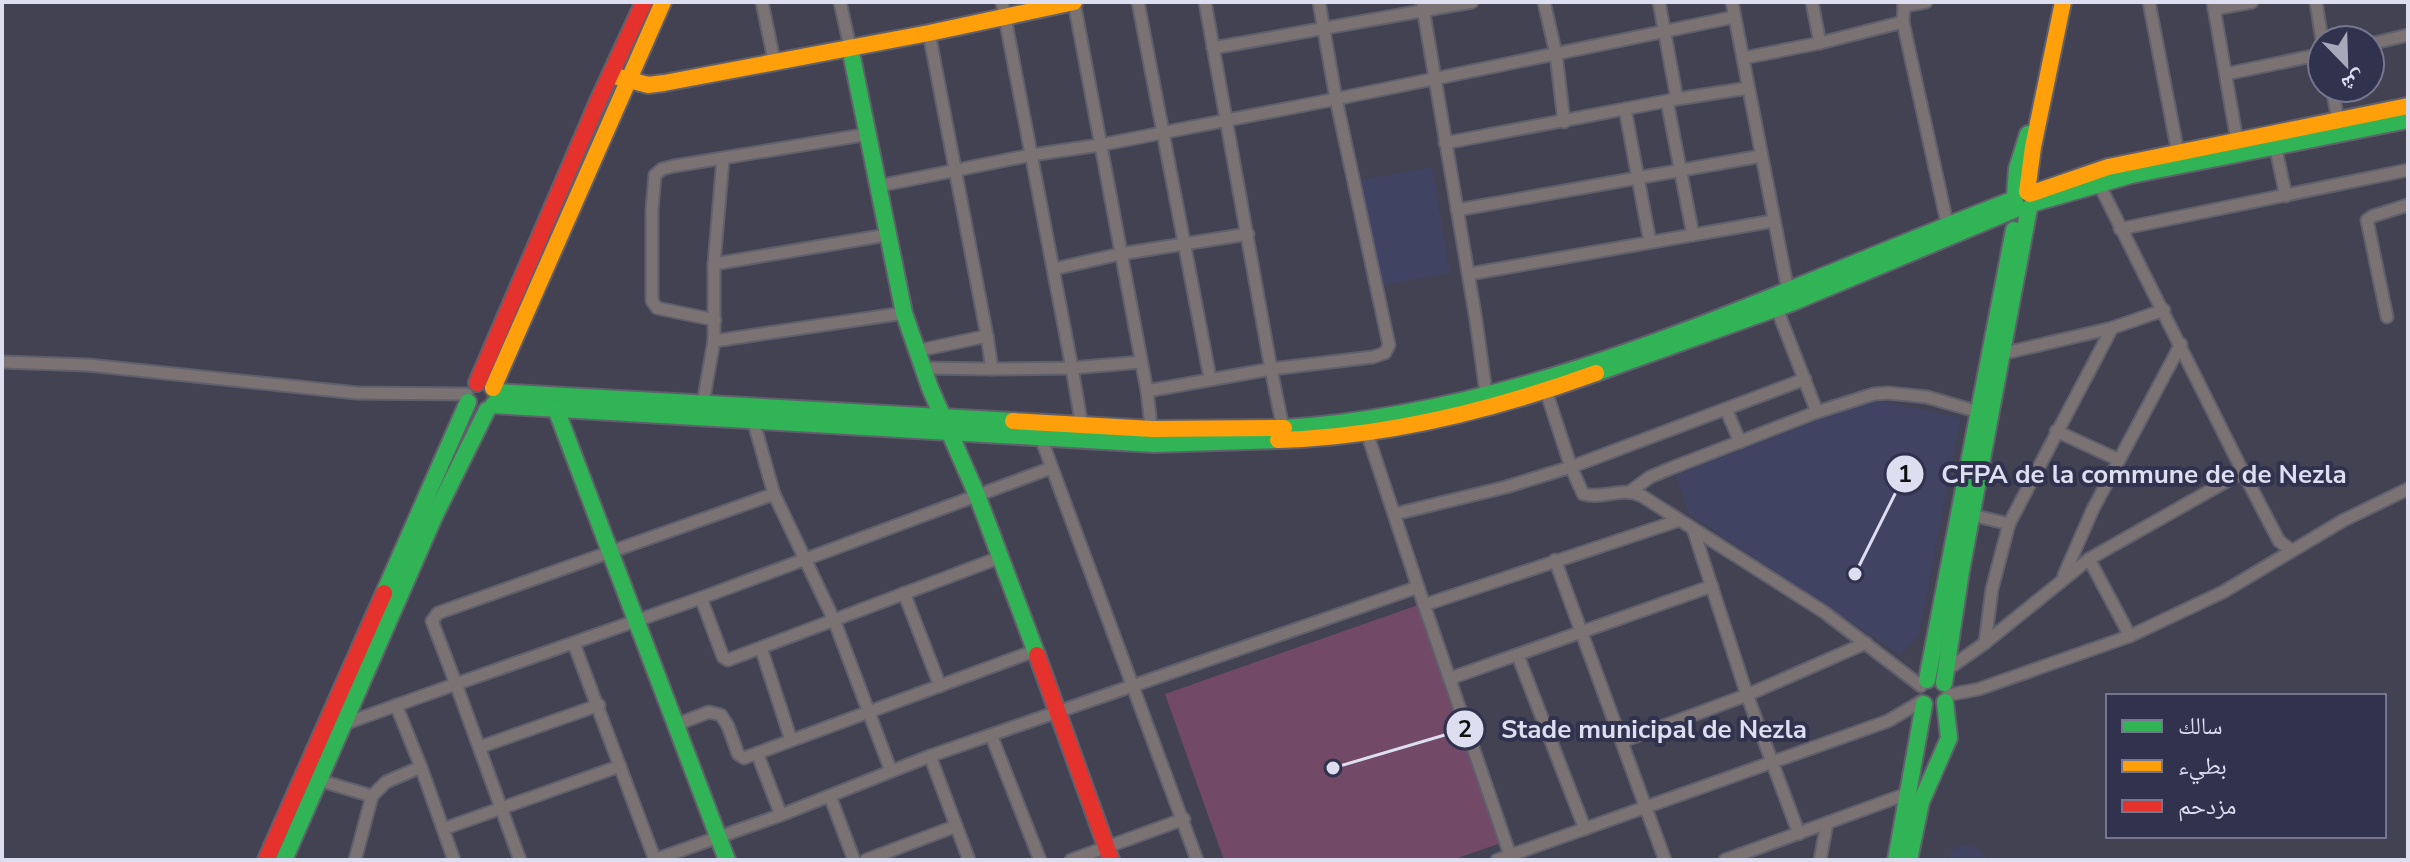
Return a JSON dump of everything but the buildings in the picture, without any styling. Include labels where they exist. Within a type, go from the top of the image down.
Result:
[{"type":"main road","points":[[284,860],[461,458],[599,99],[644,2]]},
{"type":"main road","points":[[266,860],[630,81],[663,2]]},
{"type":"main road","points":[[599,99],[620,102],[648,85],[929,33],[1004,10],[1074,2]]},
{"type":"main road","points":[[1909,860],[1921,802],[1949,738],[1945,688],[2001,354],[2023,201],[2020,156],[2042,104],[2063,2]]},
{"type":"main road","points":[[850,47],[887,235],[904,313],[916,351],[1001,557],[1109,853]]},
{"type":"main road","points":[[611,75],[648,85]]},
{"type":"main road","points":[[483,396],[556,409],[754,423],[1082,427],[1153,437],[1362,421],[1546,391],[1785,301],[2108,167],[2408,106]]},
{"type":"main road","points":[[483,396],[703,403],[946,425],[1041,438],[1322,439],[1367,433],[1488,402],[1550,376],[1680,331],[1785,301],[1947,223],[2098,182],[2408,120]]},
{"type":"main road","points":[[1896,860],[1924,693],[2006,263],[2023,201]]},
{"type":"main road","points":[[556,409],[727,860]]},
{"type":"main road","points":[[1924,693],[1933,679],[1945,688]]},
{"type":"main road","points":[[1924,693],[1933,708],[1945,688]]},
{"type":"street","points":[[762,2],[774,60]]},
{"type":"street","points":[[840,2],[850,47]]},
{"type":"street","points":[[1074,2],[1153,437]]},
{"type":"street","points":[[1138,2],[1210,378]]},
{"type":"street","points":[[1205,2],[1283,428]]},
{"type":"street","points":[[1147,391],[1210,378],[1373,357],[1385,353],[1389,345],[1336,99],[1319,2]]},
{"type":"street","points":[[1213,48],[1323,30],[1423,7],[1472,2]]},
{"type":"street","points":[[1544,2],[1556,54],[1564,122]]},
{"type":"street","points":[[1659,2],[1681,172],[1693,235]]},
{"type":"street","points":[[1732,2],[1785,301],[1817,412]]},
{"type":"street","points":[[1812,2],[1820,43]]},
{"type":"street","points":[[1926,2],[1904,4],[1903,22],[1947,223]]},
{"type":"street","points":[[2149,2],[2178,153]]},
{"type":"street","points":[[2237,141],[2213,6],[2252,2]]},
{"type":"street","points":[[2316,2],[2319,24]]},
{"type":"street","points":[[1423,7],[1488,402]]},
{"type":"street","points":[[1004,10],[1082,427]]},
{"type":"street","points":[[878,186],[1336,99],[1734,17]]},
{"type":"street","points":[[1743,58],[1903,22]]},
{"type":"street","points":[[929,33],[992,369]]},
{"type":"street","points":[[2386,40],[2408,35]]},
{"type":"street","points":[[2226,74],[2306,57]]},
{"type":"street","points":[[1445,143],[1748,88]]},
{"type":"street","points":[[2335,104],[2338,120]]},
{"type":"street","points":[[1625,109],[1650,242]]},
{"type":"street","points":[[715,320],[657,308],[652,301],[655,175],[674,166],[869,134]]},
{"type":"street","points":[[2275,145],[2286,196]]},
{"type":"street","points":[[1457,210],[1761,156]]},
{"type":"street","points":[[703,403],[714,341],[714,264],[723,159]]},
{"type":"street","points":[[2120,229],[2408,170]]},
{"type":"street","points":[[2098,182],[2279,541],[2291,550]]},
{"type":"street","points":[[2387,317],[2367,220],[2408,205]]},
{"type":"street","points":[[1469,274],[1773,221]]},
{"type":"street","points":[[1054,269],[1120,254],[1248,234]]},
{"type":"street","points":[[714,264],[887,235]]},
{"type":"street","points":[[2001,354],[2112,328],[2164,310]]},
{"type":"street","points":[[714,341],[904,313]]},
{"type":"street","points":[[1985,643],[1992,589],[2009,524],[2112,328]]},
{"type":"street","points":[[916,351],[987,336]]},
{"type":"street","points":[[2062,578],[2119,460],[2181,344]]},
{"type":"street","points":[[2,362],[88,365],[357,393],[483,396]]},
{"type":"street","points":[[923,368],[1072,368],[1141,362]]},
{"type":"street","points":[[1395,514],[1571,467],[1805,379]]},
{"type":"street","points":[[1546,391],[1571,467],[1581,491],[1587,496],[1631,491],[1650,477],[1817,412],[1888,393],[1927,397],[1979,412]]},
{"type":"street","points":[[1726,409],[1740,442]]},
{"type":"street","points":[[754,423],[774,494],[834,620],[891,771]]},
{"type":"street","points":[[2056,431],[2119,460]]},
{"type":"street","points":[[1367,433],[1510,855]]},
{"type":"street","points":[[1041,438],[1197,860]]},
{"type":"street","points":[[344,724],[574,644],[1051,468]]},
{"type":"street","points":[[1945,688],[1985,643],[2062,578],[2089,559],[2243,472]]},
{"type":"street","points":[[1945,688],[1979,689],[2130,636],[2223,592],[2279,556],[2408,489]]},
{"type":"street","points":[[1497,860],[1510,855],[1526,855],[1585,829],[1888,721],[1924,693],[1866,643],[1787,588],[1631,491]]},
{"type":"street","points":[[520,860],[432,621],[434,615],[774,494]]},
{"type":"street","points":[[1972,515],[2009,524]]},
{"type":"street","points":[[1424,605],[1677,521]]},
{"type":"street","points":[[1694,531],[1747,695],[1799,834]]},
{"type":"street","points":[[2279,541],[2279,556]]},
{"type":"street","points":[[701,598],[725,659],[731,659],[1001,557]]},
{"type":"street","points":[[2089,559],[2130,636]]},
{"type":"street","points":[[1555,560],[1665,860]]},
{"type":"street","points":[[1451,678],[1712,586]]},
{"type":"street","points":[[574,644],[655,860],[781,815],[930,756],[1418,587]]},
{"type":"street","points":[[904,593],[940,686]]},
{"type":"street","points":[[1623,741],[1747,695],[1866,643]]},
{"type":"street","points":[[761,648],[791,740]]},
{"type":"street","points":[[675,725],[716,713],[725,719],[741,758],[1034,651]]},
{"type":"street","points":[[1518,656],[1585,829]]},
{"type":"street","points":[[396,705],[454,860]]},
{"type":"street","points":[[480,747],[599,705]]},
{"type":"street","points":[[991,735],[1040,860]]},
{"type":"street","points":[[757,753],[781,815]]},
{"type":"street","points":[[930,756],[969,860]]},
{"type":"street","points":[[443,829],[620,766]]},
{"type":"street","points":[[355,860],[372,796],[386,782],[421,767]]},
{"type":"street","points":[[318,780],[372,796]]},
{"type":"street","points":[[1729,859],[1909,793]]},
{"type":"street","points":[[830,796],[854,860]]},
{"type":"street","points":[[1071,860],[1109,853],[1184,819]]},
{"type":"street","points":[[1820,860],[1827,823]]},
{"type":"street","points":[[866,860],[956,826]]},
{"type":"shaded area","points":[[1432,167],[1450,273],[1379,286],[1361,180]]},
{"type":"shaded area","points":[[1872,399],[1961,418],[1919,634],[1900,655],[1689,514],[1676,475]]},
{"type":"shaded area","points":[[1418,605],[1501,843],[1452,860],[1224,860],[1165,694]]},
{"type":"shaded area","points":[[1961,846],[1979,849],[1988,860],[1947,860],[1953,850]]},
{"type":"traffic: fast","points":[[850,47],[904,313],[930,388],[977,495],[1037,655]]},
{"type":"traffic: fast","points":[[2034,203],[2131,175],[2408,120]]},
{"type":"traffic: fast","points":[[2015,196],[2017,169],[2028,134]]},
{"type":"traffic: fast","points":[[1284,428],[1379,417],[1473,398],[1566,372],[1747,307],[2015,199]]},
{"type":"traffic: fast","points":[[1596,373],[1791,303],[2018,208]]},
{"type":"traffic: fast","points":[[1944,683],[1961,571],[2029,208]]},
{"type":"traffic: fast","points":[[1927,680],[2014,230]]},
{"type":"traffic: fast","points":[[496,392],[1013,421]]},
{"type":"traffic: fast","points":[[384,593],[468,402]]},
{"type":"traffic: fast","points":[[493,405],[1154,444],[1278,440]]},
{"type":"traffic: fast","points":[[556,409],[727,860]]},
{"type":"traffic: fast","points":[[284,860],[434,517],[487,410]]},
{"type":"traffic: fast","points":[[1909,860],[1921,802],[1949,738],[1945,702]]},
{"type":"traffic: fast","points":[[1896,860],[1924,704]]},
{"type":"traffic: slow","points":[[493,388],[663,2]]},
{"type":"traffic: slow","points":[[611,75],[648,85],[664,83],[1074,2]]},
{"type":"traffic: slow","points":[[2027,192],[2033,147],[2063,2]]},
{"type":"traffic: slow","points":[[2030,194],[2108,167],[2408,106]]},
{"type":"traffic: slow","points":[[1278,440],[1359,433],[1440,419],[1519,399],[1596,373]]},
{"type":"traffic: slow","points":[[1013,421],[1152,429],[1284,428]]},
{"type":"traffic: jam","points":[[477,383],[644,2]]},
{"type":"traffic: jam","points":[[266,860],[384,593]]},
{"type":"traffic: jam","points":[[1037,655],[1111,860]]},
{"type":"place","name":"CFPA de la commune de de Nezla","points":[[1855,574]]},
{"type":"place","name":"Stade municipal de Nezla","points":[[1333,768]]}]
